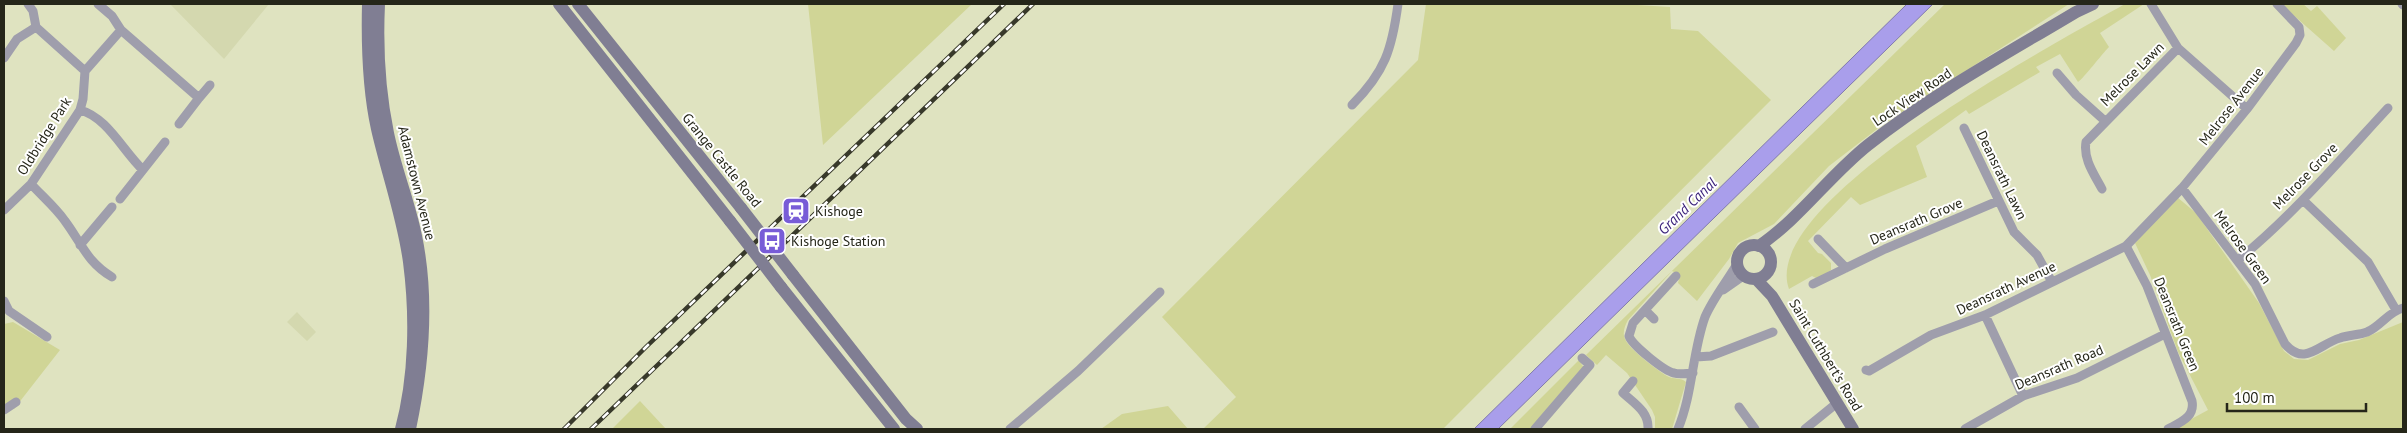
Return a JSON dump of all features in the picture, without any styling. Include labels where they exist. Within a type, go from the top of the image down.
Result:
[{"type":"street","points":[[28,4],[33,11],[36,27],[85,71],[121,30]]},
{"type":"street","points":[[98,4],[112,16],[121,30],[199,98]]},
{"type":"street","name":"Adamstown Avenue","points":[[368,4],[371,98],[376,127],[402,222],[409,263],[412,315],[411,366],[401,429]]},
{"type":"street","name":"Adamstown Avenue","points":[[379,4],[378,34],[381,88],[388,133],[416,236],[422,289],[422,343],[410,429]]},
{"type":"street","points":[[559,4],[780,287],[894,429]]},
{"type":"street","name":"Grange Castle Road","points":[[578,4],[906,418],[917,429]]},
{"type":"street","points":[[1352,105],[1377,78],[1388,58],[1398,4]]},
{"type":"street","name":"Lock View Road","points":[[1759,246],[1782,230],[1823,186],[1868,145],[1918,110],[2081,8],[2093,4]]},
{"type":"street","points":[[2151,4],[2178,48],[2247,110]]},
{"type":"street","name":"Melrose Avenue","points":[[2151,220],[2182,188],[2247,110],[2296,43],[2300,35],[2299,27],[2277,4]]},
{"type":"street","points":[[4,58],[17,39],[36,27]]},
{"type":"street","name":"Melrose Lawn","points":[[2102,189],[2084,152],[2086,142],[2178,48]]},
{"type":"street","name":"Oldbridge Park","points":[[4,210],[31,184],[80,110],[83,99],[85,71]]},
{"type":"street","name":"Melrose Lawn","points":[[2057,73],[2076,95],[2105,121]]},
{"type":"street","points":[[179,124],[210,85]]},
{"type":"street","name":"Melrose Grove","points":[[2238,260],[2303,200],[2388,108]]},
{"type":"street","points":[[80,110],[89,112],[108,129],[143,170]]},
{"type":"street","name":"Deansrath Lawn","points":[[1964,128],[2014,232],[2037,255],[2052,282]]},
{"type":"street","points":[[120,199],[165,142]]},
{"type":"street","points":[[31,184],[65,220],[97,268],[112,277]]},
{"type":"street","name":"Melrose Green","points":[[2182,188],[2255,284],[2285,344],[2299,355],[2309,354],[2339,338],[2368,331],[2399,309]]},
{"type":"street","points":[[2303,200],[2368,262],[2399,309]]},
{"type":"street","name":"Deansrath Grove","points":[[1813,284],[1885,249],[1998,201]]},
{"type":"street","points":[[80,245],[112,208]]},
{"type":"street","name":"Deansrath Avenue","points":[[1866,370],[1869,371],[1931,335],[1985,315],[2126,246],[2151,220]]},
{"type":"street","name":"Lock View Road","points":[[1765,270],[1782,230]]},
{"type":"street","points":[[1818,239],[1846,268]]},
{"type":"street","points":[[1678,429],[1693,373],[1705,316],[1712,303],[1740,270],[1765,270],[1768,252],[1759,246],[1748,246],[1743,249],[1737,258],[1740,270]]},
{"type":"street","name":"Deansrath Green","points":[[2126,246],[2148,286],[2194,409],[2191,415],[2168,429]]},
{"type":"street","points":[[1721,292],[1740,270]]},
{"type":"street","name":"Saint Cuthbert’s Road","points":[[1765,270],[1772,296],[1853,429]]},
{"type":"street","points":[[1676,276],[1631,327],[1631,340],[1672,373],[1693,373]]},
{"type":"street","points":[[1010,429],[1078,371],[1160,292]]},
{"type":"street","points":[[4,301],[6,313],[47,337]]},
{"type":"street","points":[[1645,310],[1654,319]]},
{"type":"street","points":[[1985,315],[2023,396]]},
{"type":"street","points":[[1696,357],[1711,356],[1773,332]]},
{"type":"street","name":"Deansrath Road","points":[[1965,429],[2023,396],[2077,378],[2165,334]]},
{"type":"street","points":[[1535,429],[1590,365],[1582,358]]},
{"type":"street","points":[[1633,381],[1623,393],[1645,412],[1648,419],[1648,429]]},
{"type":"street","points":[[4,410],[16,402]]},
{"type":"street","points":[[1805,429],[1837,403]]},
{"type":"street","points":[[1739,407],[1755,429]]},
{"type":"shaded area","points":[[170,4],[269,4],[224,59]]},
{"type":"shaded area","points":[[808,4],[972,4],[823,145]]},
{"type":"shaded area","points":[[1426,4],[1621,4],[1670,7],[1671,29],[1698,31],[1771,100],[1443,429],[1203,429],[1236,397],[1162,317],[1418,60]]},
{"type":"shaded area","points":[[1907,4],[1933,4],[1498,429],[1474,429]]},
{"type":"shaded area","points":[[1945,4],[2069,4],[1885,123],[1829,166],[1774,224],[1738,243],[1729,259],[1697,301],[1678,283],[1680,275],[1672,271],[1628,320],[1624,332],[1624,337],[1628,343],[1644,359],[1667,376],[1686,382],[1672,429],[1655,429],[1655,417],[1652,410],[1627,373],[1606,355],[1597,365],[1586,355]]},
{"type":"shaded area","points":[[2125,4],[2144,4],[2100,33],[2109,47],[2078,82],[2060,54],[2036,67],[2040,72],[1969,114],[1966,110],[1916,146],[1927,177],[1860,205],[1851,197],[1808,241],[1818,253],[1822,254],[1831,263],[1831,270],[1818,279],[1812,276],[1789,289],[1792,253],[1819,213],[1864,170],[1920,128],[1981,87]]},
{"type":"shaded area","points":[[2281,4],[2303,4],[2311,11],[2317,6],[2346,38],[2334,51]]},
{"type":"shaded area","points":[[2177,197],[2196,213],[2259,303],[2284,351],[2294,359],[2308,360],[2340,344],[2359,340],[2403,322],[2403,429],[2173,429],[2208,410],[2178,352],[2150,275],[2135,243]]},
{"type":"shaded area","points":[[297,312],[316,332],[307,341],[287,322]]},
{"type":"shaded area","points":[[13,322],[60,350],[14,409],[7,404],[4,406],[4,324]]},
{"type":"shaded area","points":[[1579,360],[1584,368],[1532,429],[1510,429]]},
{"type":"shaded area","points":[[640,401],[666,429],[612,429]]},
{"type":"shaded area","points":[[1168,406],[1188,429],[1101,429],[1122,414]]},
{"type":"railway","points":[[564,429],[646,347],[1004,4]]},
{"type":"railway","points":[[591,429],[1033,4]]},
{"type":"place","name":"Kishoge","points":[[796,211]]},
{"type":"place","name":"Kishoge Station","points":[[772,241]]},
{"type":"water label","name":"Grand Canal","points":[[1687,206]]}]
